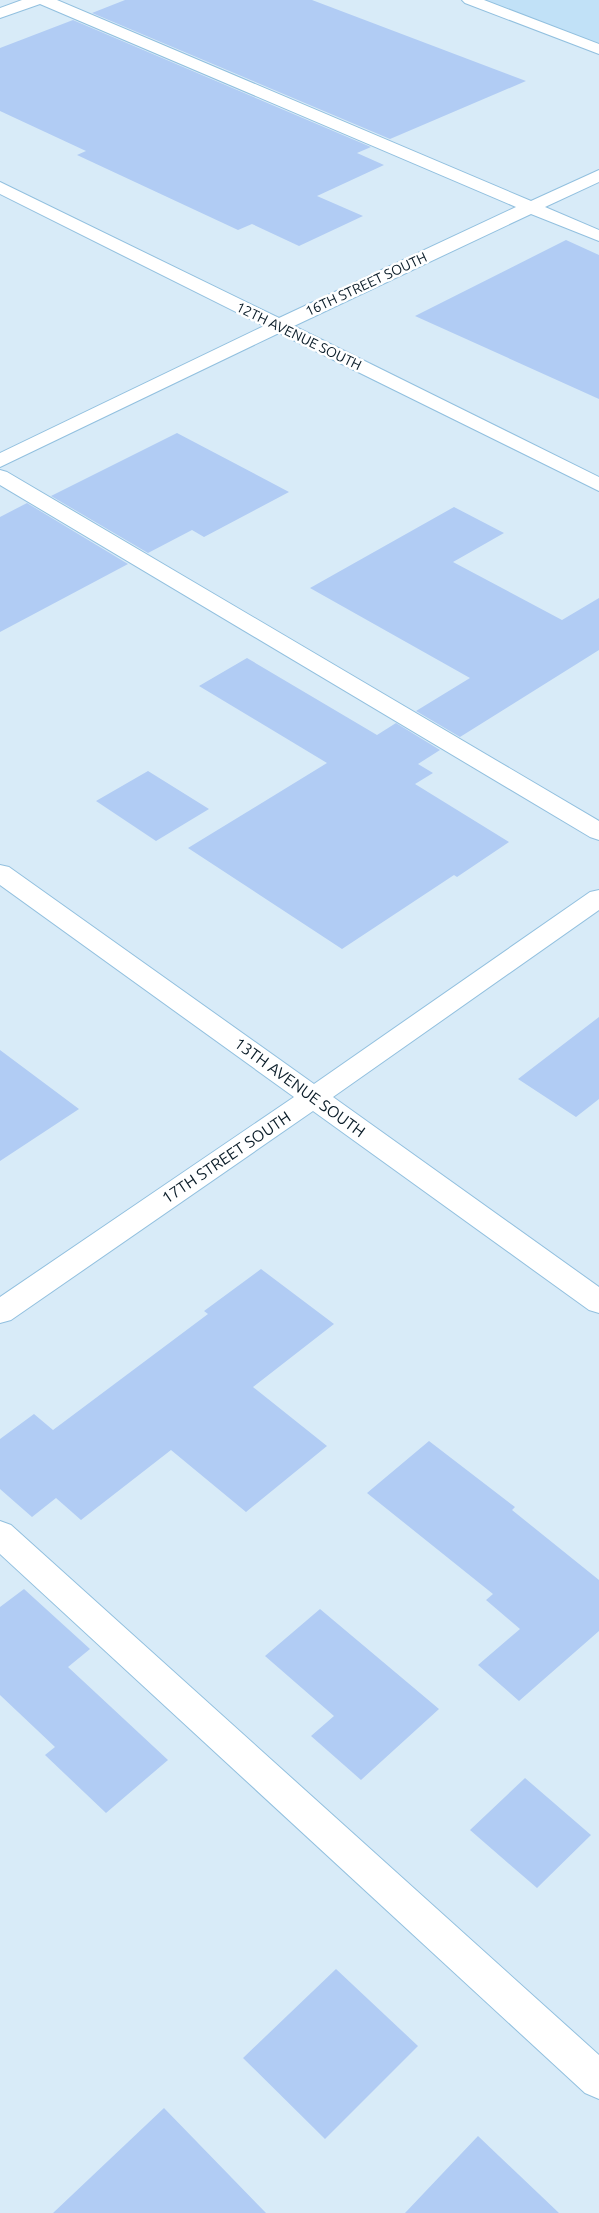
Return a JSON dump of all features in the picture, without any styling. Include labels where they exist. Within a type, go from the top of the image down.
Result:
[{"type":"street","points":[[0,13],[37,0]]},
{"type":"street","points":[[44,0],[599,236]]},
{"type":"street","points":[[470,0],[599,49]]},
{"type":"street","name":"16TH STREET SOUTH","points":[[0,461],[278,326],[599,175]]},
{"type":"street","name":"12TH AVENUE SOUTH","points":[[0,187],[599,485]]},
{"type":"street","points":[[0,476],[599,832]]},
{"type":"street","name":"13TH AVENUE SOUTH","points":[[0,873],[599,1302]]},
{"type":"street","name":"17TH STREET SOUTH","points":[[0,1312],[314,1097],[599,898]]},
{"type":"street","points":[[0,1534],[599,2080]]},
{"type":"shaded area","points":[[470,0],[599,0],[599,49]]},
{"type":"building","points":[[125,0],[312,0],[526,81],[390,139],[92,13]]},
{"type":"building","points":[[73,20],[371,147],[357,153],[384,165],[317,196],[363,216],[299,246],[252,224],[238,230],[77,155],[86,151],[0,111],[0,48]]},
{"type":"building","points":[[566,240],[599,255],[599,399],[415,316]]},
{"type":"building","points":[[177,433],[289,492],[204,537],[192,530],[148,553],[51,496]]},
{"type":"building","points":[[27,503],[128,564],[0,632],[0,517]]},
{"type":"building","points":[[454,507],[504,533],[453,562],[562,620],[599,598],[599,650],[460,737],[416,711],[470,678],[310,588]]},
{"type":"building","points":[[247,658],[377,735],[396,723],[440,750],[418,764],[433,773],[415,784],[509,842],[457,877],[454,875],[342,949],[188,848],[327,763],[199,686]]},
{"type":"building","points":[[148,771],[209,809],[156,841],[96,801]]},
{"type":"building","points":[[599,1017],[599,1099],[576,1117],[518,1079]]},
{"type":"building","points":[[0,1050],[79,1109],[0,1161]]},
{"type":"building","points":[[261,1269],[334,1324],[253,1387],[327,1446],[246,1512],[171,1450],[81,1520],[56,1498],[32,1517],[0,1489],[0,1439],[34,1414],[53,1430],[208,1314],[204,1311]]},
{"type":"building","points":[[429,1441],[515,1507],[512,1510],[599,1580],[599,1631],[519,1701],[478,1665],[520,1629],[486,1600],[493,1594],[367,1493]]},
{"type":"building","points":[[24,1589],[90,1649],[68,1667],[168,1760],[106,1813],[45,1755],[55,1747],[0,1695],[0,1607]]},
{"type":"building","points":[[320,1609],[439,1709],[361,1780],[311,1736],[334,1716],[265,1656]]},
{"type":"building","points":[[525,1778],[591,1835],[537,1888],[470,1830]]},
{"type":"building","points":[[336,1969],[418,2046],[325,2139],[243,2058]]},
{"type":"building","points":[[164,2108],[266,2213],[53,2213]]},
{"type":"building","points":[[478,2136],[559,2213],[405,2213]]}]
